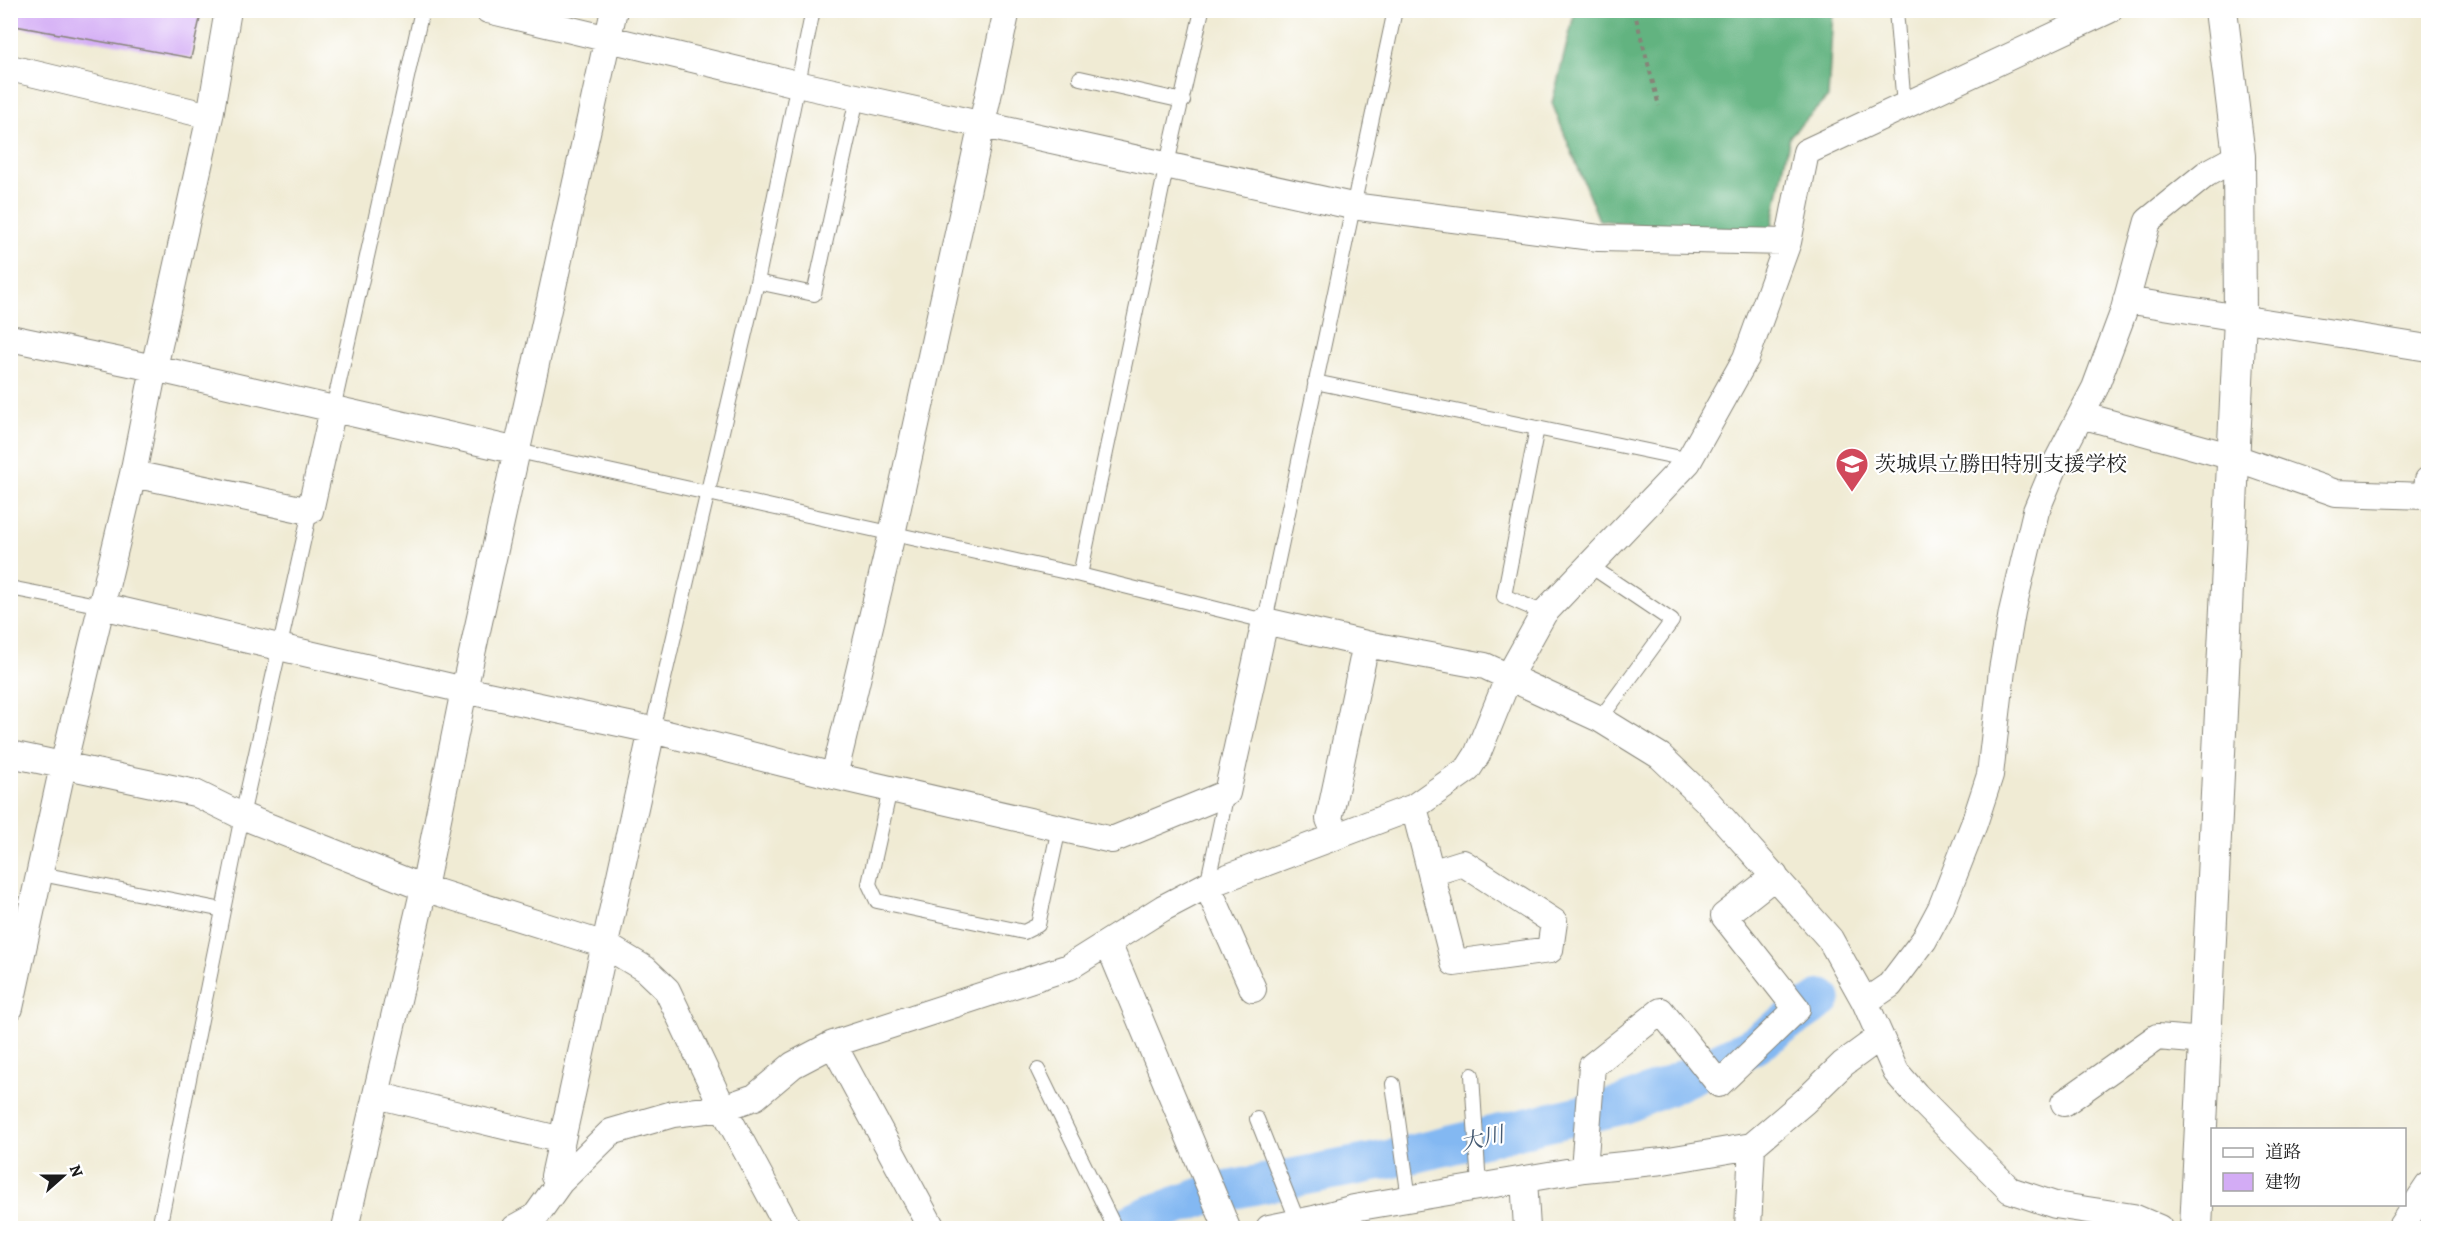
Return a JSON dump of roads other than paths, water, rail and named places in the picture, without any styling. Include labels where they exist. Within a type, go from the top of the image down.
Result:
[{"type":"street","points":[[10,1008],[63,766],[133,474],[210,116],[228,10]]},
{"type":"street","points":[[488,10],[857,98],[1352,206],[1599,238],[1788,242]]},
{"type":"street","points":[[345,1228],[424,888],[464,690],[614,10]]},
{"type":"street","points":[[834,776],[892,534],[1007,10]]},
{"type":"street","points":[[531,1225],[560,1182],[611,1132],[673,1114],[723,1108],[755,1096],[793,1065],[833,1044],[1069,967],[1163,908],[1206,885],[1414,807],[1468,769],[1477,755],[1509,676],[1544,613],[1688,462],[1746,358],[1788,242],[1806,152],[2109,10]]},
{"type":"street","points":[[2196,1228],[2240,319],[2239,156],[2221,10]]},
{"type":"street","points":[[10,68],[210,116]]},
{"type":"street","points":[[1865,1002],[1890,985],[1924,940],[1941,908],[1974,824],[1990,775],[2002,670],[2012,612],[2036,511],[2057,461],[2095,388],[2126,300],[2148,221],[2206,174],[2239,156]]},
{"type":"street","points":[[2126,300],[2428,348]]},
{"type":"street","points":[[10,338],[154,368],[518,451]]},
{"type":"street","points":[[133,474],[310,511],[333,409]]},
{"type":"street","points":[[2081,416],[2233,457],[2336,493],[2426,496],[2428,480]]},
{"type":"street","points":[[102,606],[464,690],[651,730],[834,776],[1112,840],[1227,793],[1265,621],[1366,645],[1485,666],[1600,719],[1660,756],[1707,801],[1830,939],[1865,1002],[1896,1072],[2010,1190],[2055,1205],[2133,1217],[2159,1228]]},
{"type":"street","points":[[1336,836],[1329,819],[1366,645]]},
{"type":"street","points":[[560,1182],[554,1176],[651,730]]},
{"type":"street","points":[[10,754],[195,793],[242,816],[424,888],[605,945],[645,969],[667,990],[723,1108],[788,1228]]},
{"type":"street","points":[[1414,807],[1454,963],[1550,950],[1554,922],[1545,916],[1463,863],[1431,873]]},
{"type":"street","points":[[1584,1169],[1592,1066],[1661,1011],[1719,1084],[1797,1009],[1724,916],[1775,876]]},
{"type":"street","points":[[1206,885],[1253,989]]},
{"type":"street","points":[[1108,943],[1227,1228]]},
{"type":"street","points":[[1269,1228],[1309,1223],[1354,1208],[1524,1179],[1584,1169],[1663,1161],[1752,1146],[1805,1101],[1843,1064],[1880,1037]]},
{"type":"street","points":[[2064,1102],[2157,1037],[2205,1041]]},
{"type":"street","points":[[833,1044],[932,1228]]},
{"type":"street","points":[[376,1095],[562,1140]]},
{"type":"street","points":[[1748,1228],[1752,1146]]},
{"type":"street","points":[[1524,1179],[1527,1228]]},
{"type":"street","points":[[2407,1226],[2428,1186]]},
{"type":"lane","points":[[333,409],[422,10]]},
{"type":"lane","points":[[651,730],[757,282],[813,10]]},
{"type":"lane","points":[[1080,575],[1202,10]]},
{"type":"lane","points":[[518,451],[1080,575],[1265,621],[1395,10]]},
{"type":"lane","points":[[1896,10],[1904,106]]},
{"type":"lane","points":[[1080,78],[1183,101]]},
{"type":"lane","points":[[757,282],[814,294],[857,98]]},
{"type":"lane","points":[[1315,382],[1681,458],[1688,462]]},
{"type":"lane","points":[[1537,428],[1504,596],[1544,613]]},
{"type":"lane","points":[[159,1228],[242,816],[310,511]]},
{"type":"lane","points":[[1589,565],[1672,621],[1600,719]]},
{"type":"lane","points":[[10,588],[102,606]]},
{"type":"lane","points":[[890,789],[869,884],[877,900],[888,903],[1024,932],[1038,925],[1059,828]]},
{"type":"lane","points":[[1206,885],[1227,793]]},
{"type":"lane","points":[[41,874],[223,910]]},
{"type":"lane","points":[[1038,1070],[1115,1228]]},
{"type":"lane","points":[[1472,1075],[1479,1187]]},
{"type":"lane","points":[[1393,1084],[1409,1199]]},
{"type":"lane","points":[[1257,1119],[1309,1223]]},
{"type":"waterway","name":"大川","points":[[1123,1228],[1145,1217],[1210,1194],[1391,1159],[1623,1105],[1752,1046],[1822,999]]},
{"type":"place","name":"茨城県立勝田特別支援学校","points":[[1852,493]]}]
